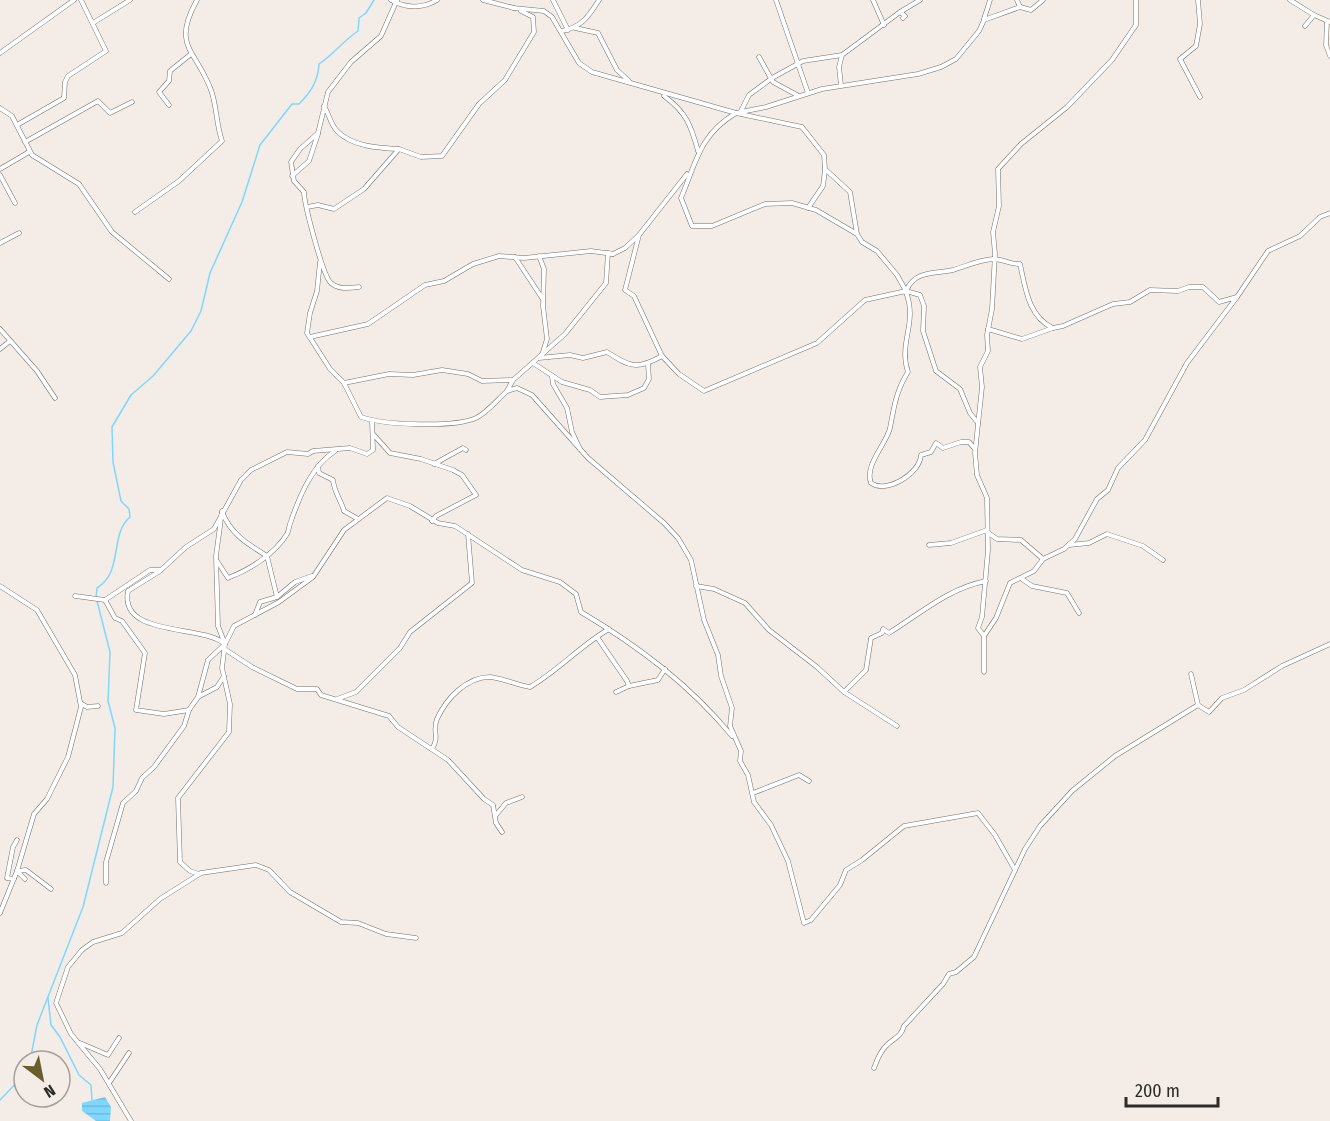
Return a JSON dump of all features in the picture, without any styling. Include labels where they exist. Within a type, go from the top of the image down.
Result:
[{"type":"street","points":[[0,53],[74,0]]},
{"type":"street","points":[[17,125],[58,103],[64,98],[65,82],[68,76],[106,51],[92,27],[93,24],[81,0]]},
{"type":"street","points":[[93,24],[130,0]]},
{"type":"street","points":[[135,212],[179,182],[222,141],[210,88],[191,54],[184,31],[186,19],[197,0]]},
{"type":"street","points":[[292,176],[313,155],[328,92],[351,62],[381,36],[395,1],[400,7],[418,6],[437,0]]},
{"type":"street","points":[[324,106],[338,132],[365,146],[399,149],[421,157],[442,156],[461,132],[478,104],[502,84],[535,27],[530,14],[483,0]]},
{"type":"street","points":[[506,0],[511,7],[544,11],[562,31],[579,63],[592,72],[660,93],[802,128],[824,155],[823,186],[808,208]]},
{"type":"street","points":[[553,0],[568,30]]},
{"type":"street","points":[[562,31],[575,28],[592,14],[599,0]]},
{"type":"street","points":[[776,0],[808,93]]},
{"type":"street","points":[[873,0],[884,25]]},
{"type":"street","points":[[320,262],[317,291],[306,327],[330,369],[344,383],[354,409],[361,417],[372,421],[454,424],[479,416],[507,391],[513,380],[565,334],[606,283],[605,262],[608,253],[613,254],[625,248],[639,235],[688,173],[705,139],[739,112],[749,95],[772,78],[797,64],[842,55],[920,0]]},
{"type":"street","points":[[739,112],[766,107],[797,96],[841,85],[918,74],[941,67],[956,59],[979,31],[990,0]]},
{"type":"street","points":[[1017,0],[1020,8]]},
{"type":"street","points":[[984,20],[1020,8],[1031,10],[1043,0]]},
{"type":"street","points":[[984,636],[978,628],[986,581],[987,498],[977,475],[975,450],[982,387],[980,367],[988,351],[988,329],[992,309],[995,254],[993,232],[999,206],[999,169],[1021,144],[1067,107],[1112,60],[1136,25],[1136,0]]},
{"type":"street","points":[[1198,0],[1200,24],[1196,46],[1180,59],[1200,97]]},
{"type":"street","points":[[1290,0],[1314,15],[1329,21],[1326,45],[1330,56]]},
{"type":"street","points":[[900,12],[905,16],[903,18]]},
{"type":"street","points":[[1305,26],[1314,15]]},
{"type":"street","points":[[575,28],[598,33],[617,70],[631,83]]},
{"type":"street","points":[[170,105],[159,92],[169,81],[170,71],[191,54]]},
{"type":"street","points":[[841,85],[839,67],[842,55]]},
{"type":"street","points":[[759,57],[773,82],[797,96]]},
{"type":"street","points":[[660,93],[682,110],[692,128],[698,151]]},
{"type":"street","points":[[25,142],[98,101],[110,113],[132,102]]},
{"type":"street","points":[[0,108],[8,111],[29,152],[48,167],[79,184],[112,232],[169,279]]},
{"type":"street","points":[[0,116],[8,111]]},
{"type":"street","points":[[318,133],[295,154],[291,162],[292,176],[304,192],[320,262],[330,283],[341,288],[359,287]]},
{"type":"street","points":[[307,207],[318,205],[334,209],[341,205],[367,186],[399,149]]},
{"type":"street","points":[[0,169],[29,152]]},
{"type":"street","points":[[825,169],[850,192],[857,234],[862,242],[877,251],[897,275],[912,308],[904,360],[908,372],[895,397],[890,430],[872,465],[869,478],[871,483],[876,487],[882,487],[900,482],[916,468],[921,455],[931,452],[936,443],[944,448],[961,442],[969,442],[975,450]]},
{"type":"street","points":[[688,173],[688,182],[681,198],[686,216],[692,225],[697,227],[712,226],[765,204],[792,203],[808,208],[857,234]]},
{"type":"street","points":[[0,175],[15,202]]},
{"type":"street","points":[[984,672],[984,636],[996,618],[1010,583],[1034,571],[1043,559],[1075,539],[1097,499],[1108,490],[1118,468],[1144,440],[1187,363],[1237,297],[1268,251],[1300,236],[1320,217],[1330,213]]},
{"type":"street","points":[[0,243],[19,233]]},
{"type":"street","points":[[639,235],[625,290],[634,296],[662,356],[678,374],[704,391],[817,343],[865,300],[906,291],[920,295],[924,306],[923,331],[936,371],[960,389],[970,413],[979,424]]},
{"type":"street","points":[[310,336],[368,324],[425,285],[444,281],[473,264],[499,256],[539,256],[591,251],[613,254]]},
{"type":"street","points":[[539,256],[544,269],[547,339],[540,356]]},
{"type":"street","points":[[515,257],[544,301]]},
{"type":"street","points":[[906,291],[918,275],[993,259],[1003,259],[1011,265],[1020,264],[1022,281],[1035,315],[1044,324],[1053,328]]},
{"type":"street","points":[[988,329],[1022,339],[1063,326],[1113,304],[1130,302],[1150,290],[1178,291],[1189,287],[1203,287],[1219,302],[1237,297]]},
{"type":"street","points":[[0,329],[55,398]]},
{"type":"street","points":[[0,349],[10,341]]},
{"type":"street","points":[[540,356],[570,355],[583,358],[607,352],[630,366],[648,364],[662,356]]},
{"type":"street","points":[[533,363],[562,382],[590,390],[600,397],[628,395],[644,388],[649,379],[648,364]]},
{"type":"street","points":[[344,383],[389,374],[413,375],[442,370],[468,374],[483,381],[513,380]]},
{"type":"street","points":[[552,375],[553,384],[567,408],[572,432],[580,450]]},
{"type":"street","points":[[507,391],[517,388],[532,395],[580,450],[615,483],[664,523],[678,538],[691,560],[704,620],[718,655],[721,676],[732,708],[730,726],[734,739]]},
{"type":"street","points":[[372,421],[373,450],[367,454],[350,448],[336,451],[314,451],[308,454],[288,452],[268,460],[241,480],[214,529],[186,547],[161,570],[128,591],[126,601],[131,612],[143,621],[210,635],[252,668],[297,688],[317,689],[321,695],[334,700],[354,703],[389,716],[398,727],[448,760],[484,799],[493,805],[496,823],[502,832]]},
{"type":"street","points":[[373,434],[390,453],[462,475],[476,495],[436,516],[432,521]]},
{"type":"street","points":[[434,465],[454,452],[463,448],[466,450]]},
{"type":"street","points":[[216,559],[228,578],[267,556],[287,535],[298,501],[318,465],[336,451]]},
{"type":"street","points":[[318,465],[319,473],[333,480],[335,492],[340,498],[344,511],[358,519]]},
{"type":"street","points":[[106,883],[106,862],[123,803],[136,791],[142,778],[154,767],[184,726],[189,710],[198,697],[208,660],[224,646],[234,626],[279,602],[314,576],[344,530],[387,498],[410,506],[432,521],[455,526],[522,570],[560,582],[576,594],[581,612],[610,629],[665,669],[702,703],[734,739],[741,751],[740,761],[753,793],[754,802],[771,825],[788,861],[805,924],[840,885],[846,870],[904,826],[978,813],[995,835],[1015,870]]},
{"type":"street","points":[[222,511],[228,527],[239,538],[267,556],[278,597]]},
{"type":"street","points":[[199,874],[190,871],[180,862],[178,798],[229,732],[230,704],[224,675],[224,646],[218,626],[216,559],[222,511]]},
{"type":"street","points":[[929,545],[951,543],[987,531]]},
{"type":"street","points":[[987,531],[997,539],[1021,540],[1043,559]]},
{"type":"street","points":[[334,700],[356,692],[400,648],[410,632],[472,582],[468,534]]},
{"type":"street","points":[[1068,545],[1089,543],[1107,534],[1143,546],[1163,560]]},
{"type":"street","points":[[75,596],[105,600],[150,570],[161,570]]},
{"type":"street","points":[[255,615],[260,602],[278,597],[295,582],[314,576]]},
{"type":"street","points":[[1022,579],[1032,586],[1066,593],[1079,613]]},
{"type":"street","points":[[844,692],[866,670],[872,638],[882,633],[883,629],[889,633],[946,596],[968,585],[986,581]]},
{"type":"street","points":[[0,586],[37,610],[75,675],[81,704],[68,757],[47,799],[34,814],[17,871],[0,913]]},
{"type":"street","points":[[696,586],[714,589],[745,603],[769,630],[817,667],[844,692],[897,726]]},
{"type":"street","points":[[105,600],[115,618],[122,621],[145,653],[136,710],[164,714],[189,710]]},
{"type":"street","points":[[432,749],[438,741],[436,720],[458,690],[473,680],[491,677],[530,687],[610,629]]},
{"type":"street","points":[[597,637],[616,662],[628,686]]},
{"type":"street","points":[[1191,674],[1198,705],[1209,712],[1222,698],[1244,690],[1282,666],[1330,644]]},
{"type":"street","points":[[616,692],[628,686],[658,680],[665,669]]},
{"type":"street","points":[[198,697],[217,687],[224,675]]},
{"type":"street","points":[[81,704],[87,707],[98,706]]},
{"type":"street","points":[[874,1068],[879,1055],[902,1033],[904,1026],[943,984],[949,974],[956,972],[974,957],[1015,870],[1040,826],[1095,770],[1160,726],[1198,705]]},
{"type":"street","points":[[753,793],[799,776],[809,781]]},
{"type":"street","points":[[496,815],[506,803],[522,796]]},
{"type":"street","points":[[14,879],[7,878],[13,847],[17,840]]},
{"type":"street","points":[[130,1121],[109,1083],[66,1024],[56,1003],[68,967],[82,950],[93,942],[122,933],[160,898],[199,874],[256,865],[269,870],[290,892],[341,922],[358,923],[386,934],[416,938]]},
{"type":"street","points":[[17,871],[26,870],[51,889]]},
{"type":"street","points":[[17,871],[25,879]]},
{"type":"street","points":[[78,1042],[108,1055],[119,1038]]},
{"type":"street","points":[[109,1083],[129,1053]]},
{"type":"water","points":[[105,1097],[111,1107],[110,1121],[96,1121],[82,1111],[82,1103]]},
{"type":"waterway","points":[[32,1049],[37,1025],[83,907],[113,787],[115,728],[108,701],[110,652],[96,597],[97,588],[111,572],[120,533],[130,517],[129,509],[121,501],[113,462],[112,427],[131,395],[153,376],[191,331],[201,311],[210,273],[242,202],[260,145],[292,104],[299,104],[307,95],[315,81],[319,64],[358,31],[359,18],[366,13],[374,0]]},
{"type":"waterway","points":[[48,998],[51,1025],[60,1037],[79,1075],[91,1085],[92,1100]]},
{"type":"waterway","points":[[0,1100],[12,1088]]}]
